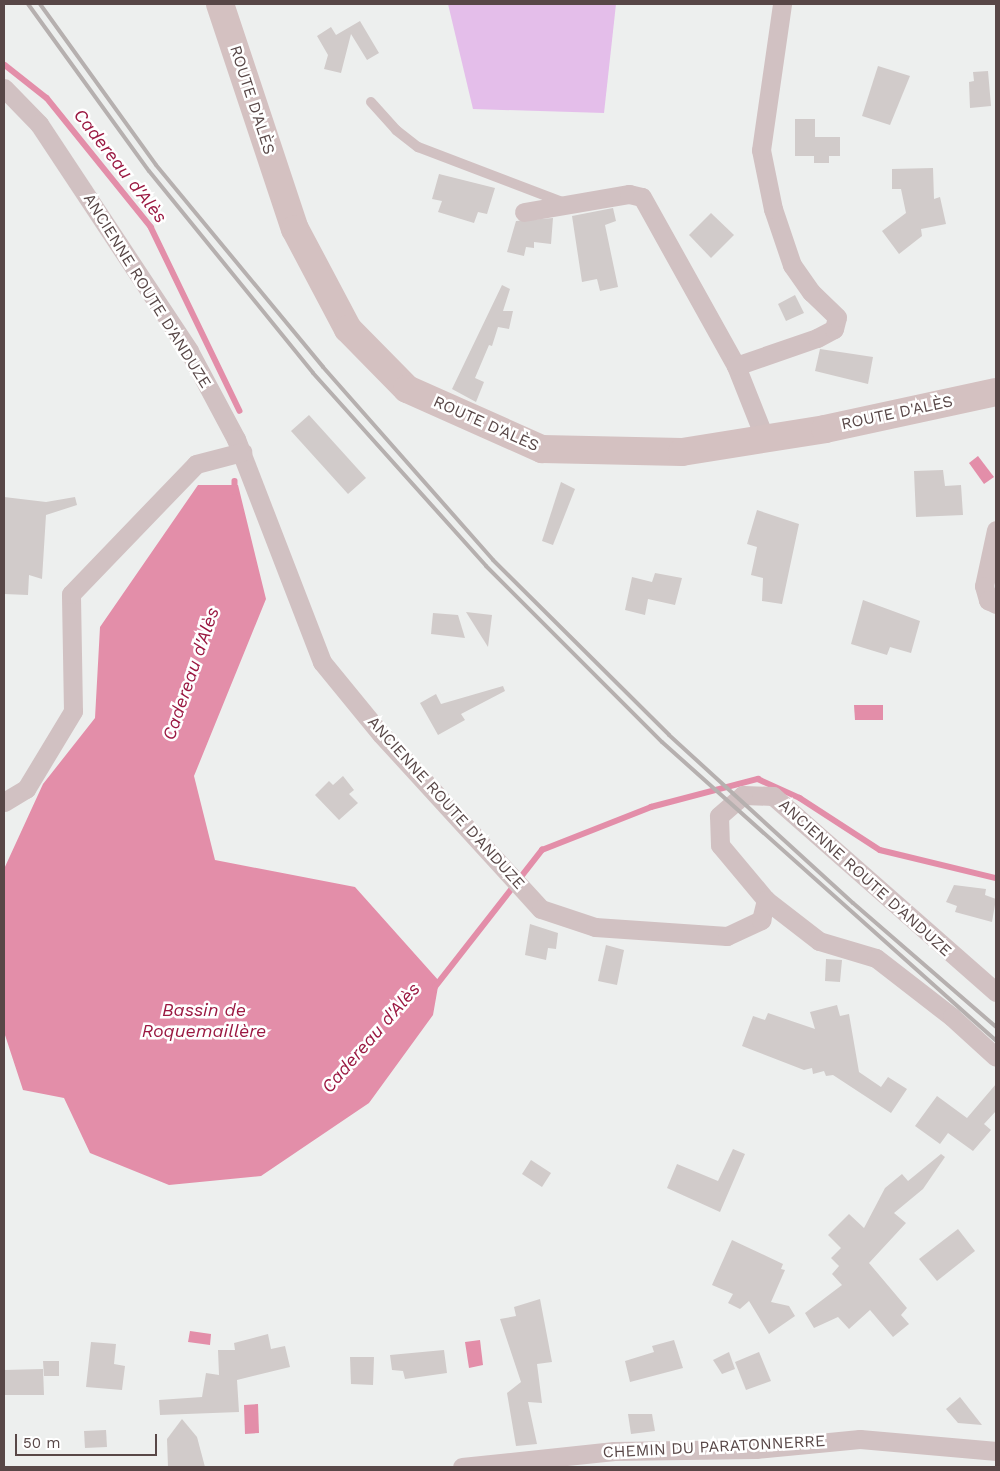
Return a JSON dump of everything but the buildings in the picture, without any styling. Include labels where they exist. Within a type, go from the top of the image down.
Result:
[{"type":"main road","name":"ROUTE D'ALÈS","points":[[220,4],[295,229],[348,329],[407,389],[542,449],[682,452],[765,439],[996,392]]},
{"type":"street","points":[[736,366],[817,338],[834,329],[837,317],[811,292],[792,265],[773,209],[761,150],[782,4]]},
{"type":"street","name":"ANCIENNE ROUTE D'ANDUZE","points":[[4,88],[39,124],[189,351],[242,452],[322,662],[381,734],[493,854],[541,909],[594,927],[727,936],[761,920],[766,900],[720,845],[719,816],[743,795],[772,796],[996,992]]},
{"type":"street","points":[[524,212],[629,194],[642,197],[736,366],[765,439]]},
{"type":"street","points":[[4,802],[26,789],[73,711],[71,594],[196,464],[242,452]]},
{"type":"street","points":[[996,530],[984,586],[988,600],[996,604]]},
{"type":"street","points":[[766,900],[819,941],[876,958],[952,1017],[996,1057]]},
{"type":"street","name":"CHEMIN DU PARATONNERRE","points":[[462,1467],[614,1451],[756,1449],[860,1440],[996,1450]]},
{"type":"lane","points":[[371,102],[396,130],[418,147],[568,204]]},
{"type":"shaded area","points":[[448,4],[616,4],[604,113],[473,109]]},
{"type":"water","points":[[978,456],[994,477],[984,484],[969,463]]},
{"type":"water","name":"Bassin de Roquemaillère","points":[[198,485],[238,485],[266,599],[194,776],[215,860],[355,887],[439,981],[433,1015],[369,1103],[261,1176],[169,1185],[90,1153],[64,1098],[23,1090],[4,1032],[4,869],[43,784],[95,718],[100,627]]},
{"type":"water","points":[[854,705],[883,705],[883,720],[855,720]]},
{"type":"water","points":[[190,1331],[211,1334],[210,1345],[188,1342]]},
{"type":"water","points":[[480,1340],[483,1365],[469,1368],[465,1342]]},
{"type":"water","points":[[258,1404],[259,1433],[245,1434],[244,1405]]},
{"type":"waterway","name":"Cadereau d'Alès","points":[[5,65],[47,98],[151,227],[240,411]]},
{"type":"waterway","name":"Cadereau d'Alès","points":[[235,481],[235,492]]},
{"type":"waterway","name":"Cadereau d'Alès","points":[[435,987],[542,850],[651,807],[758,779],[800,798],[880,850],[996,878]]},
{"type":"railway","points":[[28,4],[149,171],[313,373],[486,566],[662,742],[996,1041]]},
{"type":"railway","points":[[40,4],[156,165],[323,367],[493,560],[669,735],[853,903],[996,1027]]}]
